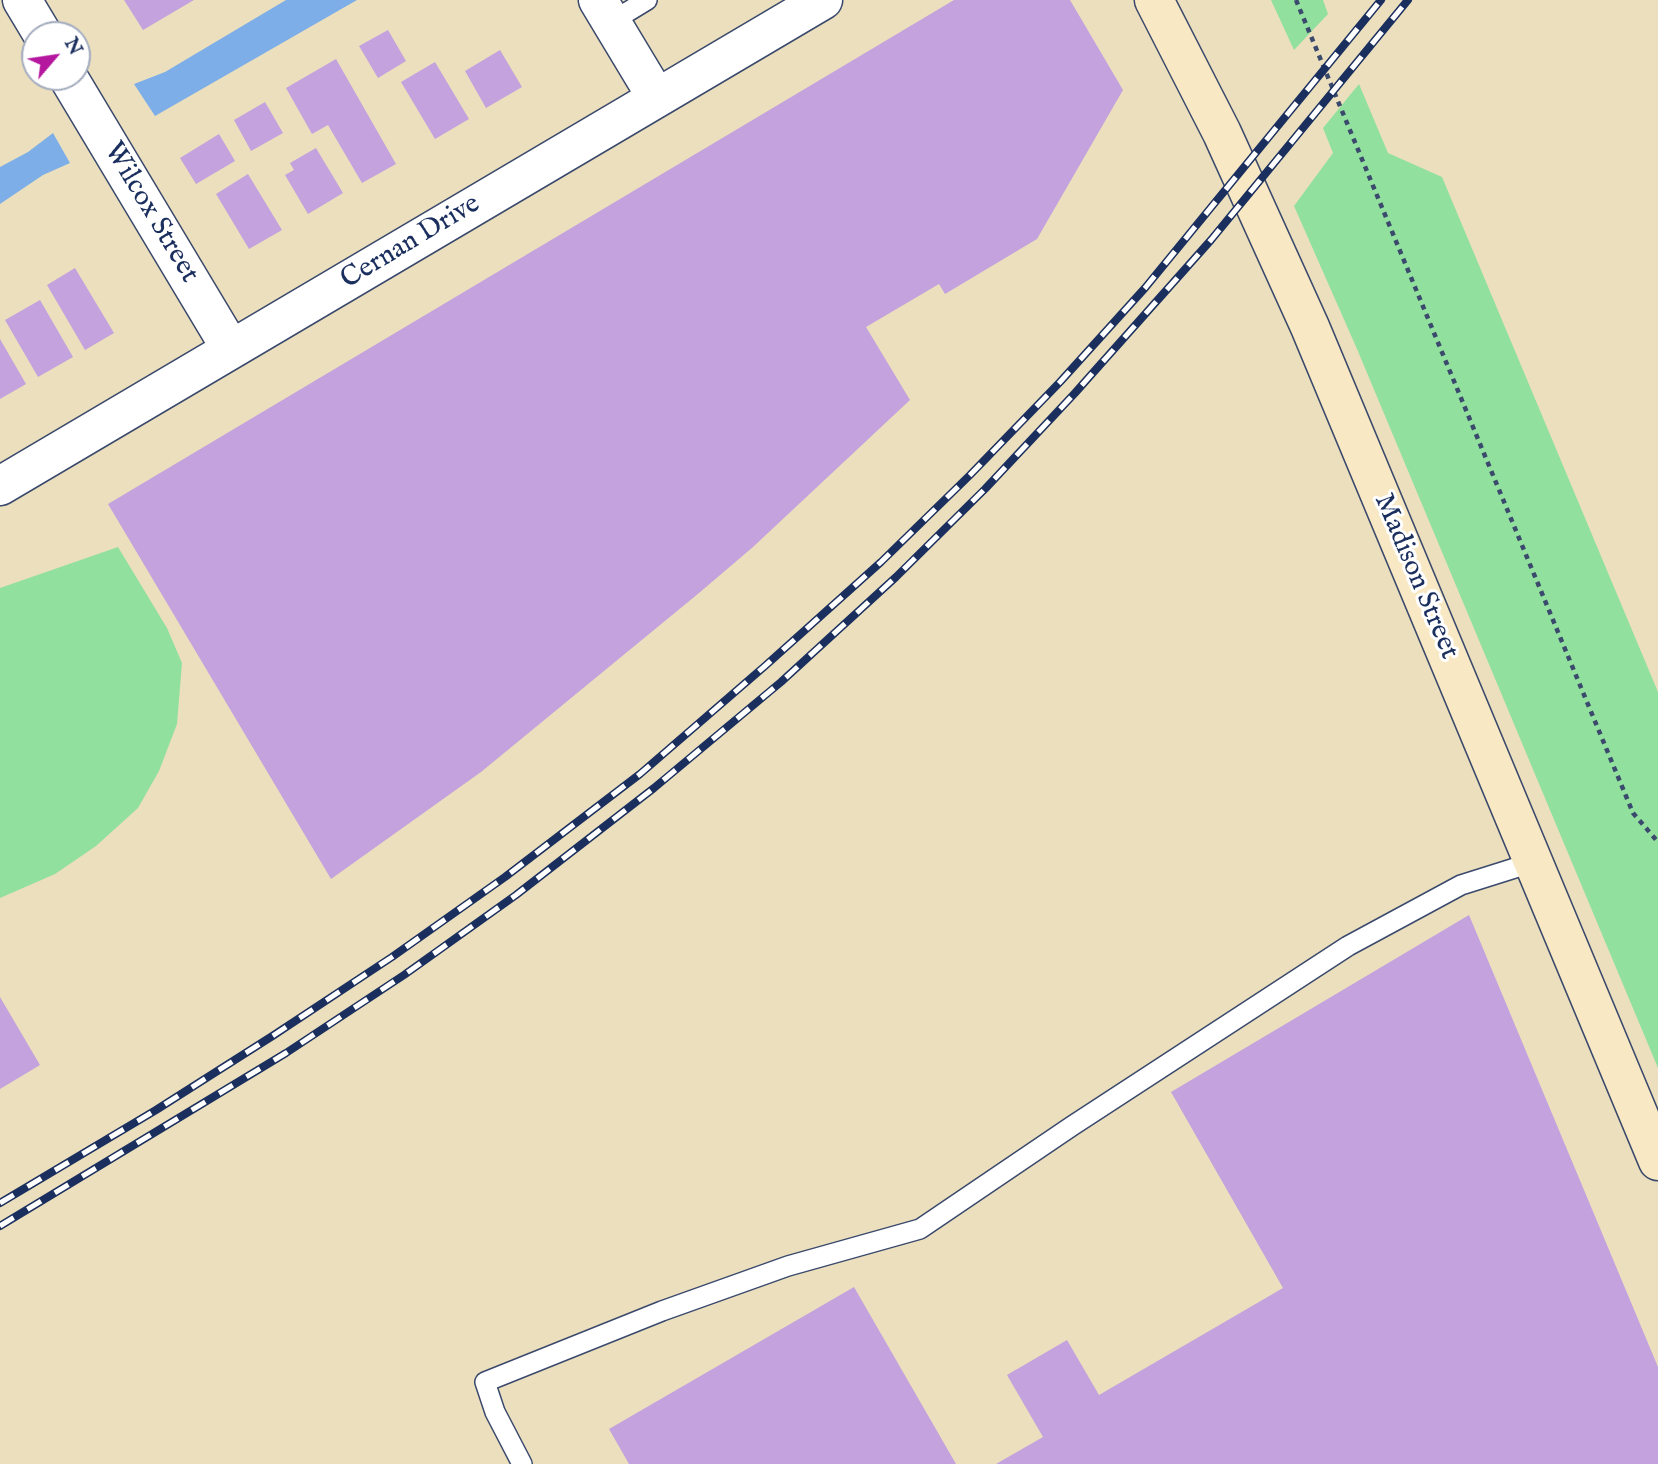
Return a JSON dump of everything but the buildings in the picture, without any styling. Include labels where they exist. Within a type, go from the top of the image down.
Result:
[{"type":"street","points":[[22,0],[35,21]]},
{"type":"street","name":"Cernan Drive","points":[[0,486],[823,0]]},
{"type":"street","name":"Madison Street","points":[[1154,0],[1222,133],[1310,327],[1658,1161]]},
{"type":"street","points":[[604,11],[657,98]]},
{"type":"street","name":"Wilcox Street","points":[[76,91],[231,349]]},
{"type":"lane","points":[[604,11],[646,0]]},
{"type":"lane","points":[[522,1464],[495,1412],[485,1382],[663,1311],[775,1270],[920,1229],[1348,946],[1461,885],[1534,862]]},
{"type":"path","points":[[1296,0],[1633,813],[1658,842]]},
{"type":"green space","points":[[1271,0],[1323,0],[1328,14],[1294,50]]},
{"type":"green space","points":[[1359,84],[1388,153],[1442,177],[1658,692],[1658,1068],[1357,349],[1294,206],[1333,153],[1323,128]]},
{"type":"green space","points":[[118,547],[167,628],[182,663],[177,724],[159,771],[138,808],[96,846],[55,874],[0,898],[0,588]]},
{"type":"water","points":[[286,0],[357,0],[155,116],[134,84],[165,72]]},
{"type":"water","points":[[53,133],[70,163],[43,175],[0,204],[0,167],[28,152]]},
{"type":"railway","points":[[0,1203],[156,1110],[392,957],[505,877],[640,774],[765,666],[881,562],[1060,382],[1145,288],[1381,0]]},
{"type":"railway","points":[[0,1226],[286,1053],[404,975],[516,895],[654,788],[781,682],[896,577],[985,489],[1075,393],[1211,240],[1408,0]]}]
